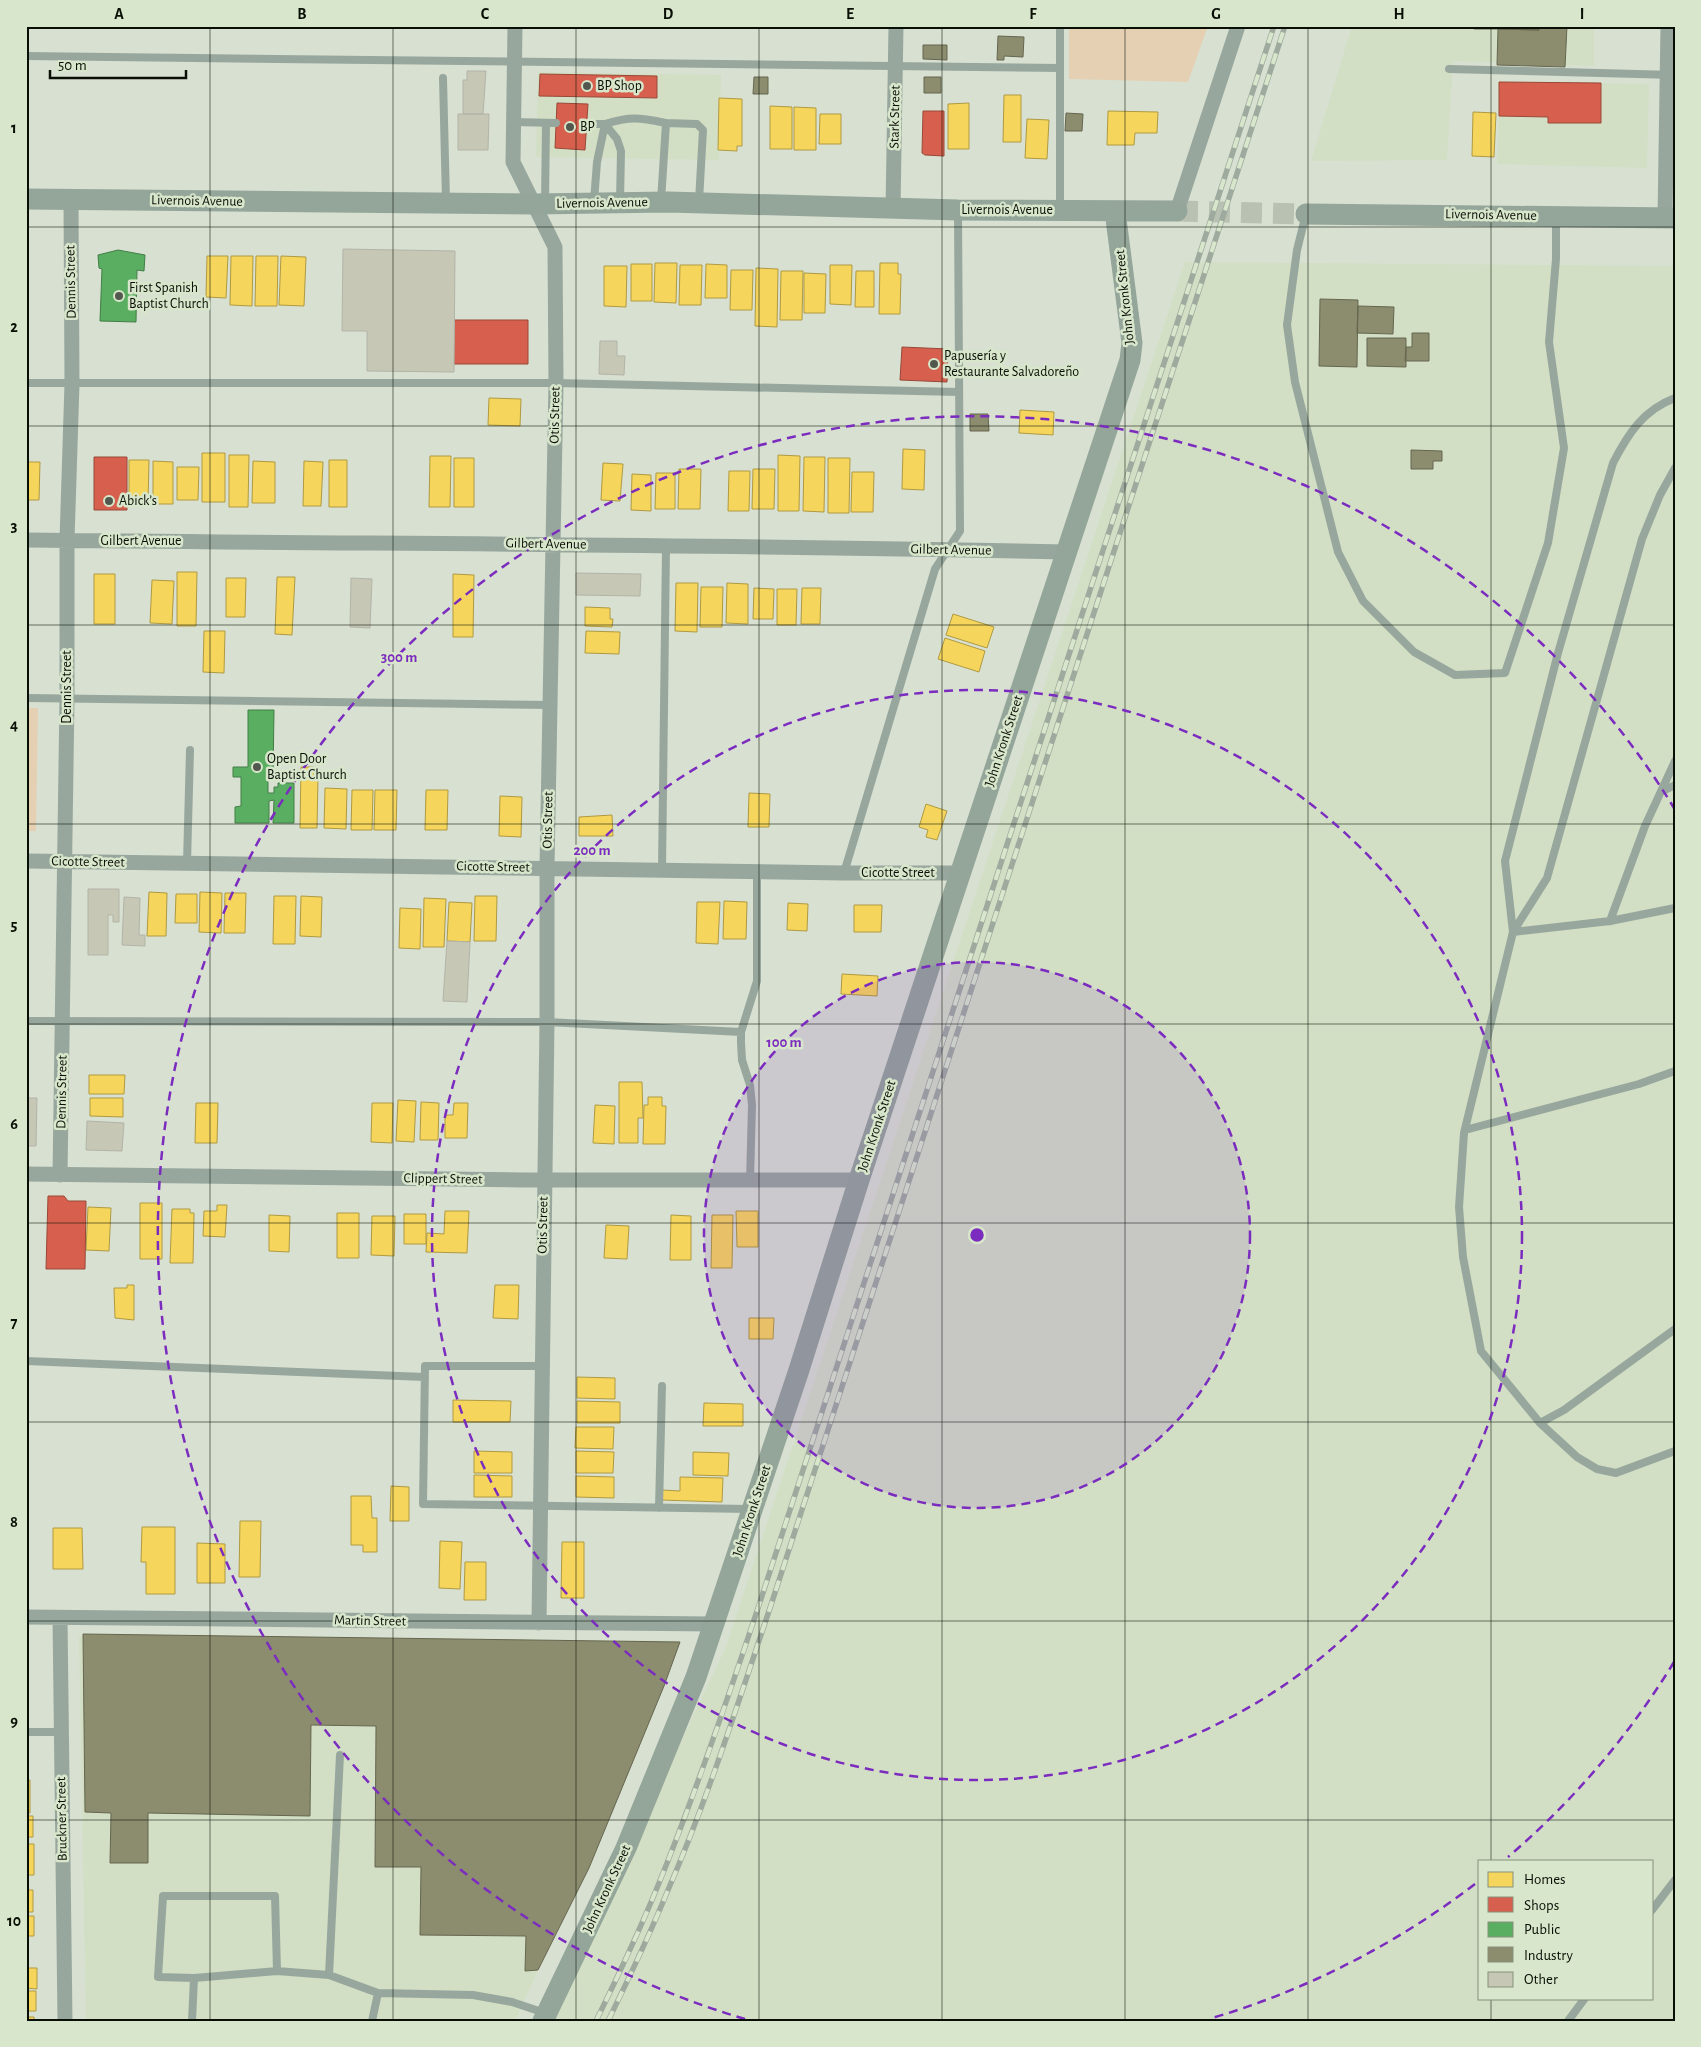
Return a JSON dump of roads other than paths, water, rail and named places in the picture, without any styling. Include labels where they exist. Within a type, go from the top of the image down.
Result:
[{"type":"street","name":"Otis Street","points":[[515,26],[513,162],[540,204],[555,247],[556,383],[547,867],[547,1022],[539,1506],[539,1623]]},
{"type":"street","name":"Stark Street","points":[[893,209],[896,26]]},
{"type":"street","points":[[1177,212],[1238,26]]},
{"type":"street","points":[[1668,26],[1671,75],[1670,217]]},
{"type":"street","name":"Livernois Avenue","points":[[26,199],[540,204],[661,202],[893,209],[1177,212]]},
{"type":"street","name":"Dennis Street","points":[[60,1174],[64,1021],[67,540],[72,384],[71,199]]},
{"type":"street","name":"John Kronk Street","points":[[545,2017],[593,1920],[634,1830],[696,1677],[753,1509],[859,1180],[1130,360],[1132,343],[1115,211]]},
{"type":"street","name":"Livernois Avenue","points":[[1306,214],[1670,217]]},
{"type":"street","name":"Gilbert Avenue","points":[[26,540],[552,543],[666,547],[948,549],[1066,552]]},
{"type":"street","name":"Cicotte Street","points":[[26,861],[960,873]]},
{"type":"street","name":"Clippert Street","points":[[26,1174],[544,1180],[859,1180]]},
{"type":"street","name":"Martin Street","points":[[26,1617],[714,1624]]},
{"type":"street","name":"Bruckner Street","points":[[60,1618],[65,2021]]},
{"type":"lane","points":[[1060,26],[1060,211]]},
{"type":"lane","points":[[26,56],[1060,68]]},
{"type":"lane","points":[[1449,69],[1671,75]]},
{"type":"lane","points":[[443,78],[446,203]]},
{"type":"lane","points":[[587,124],[605,124],[626,118],[642,118],[666,123],[697,124],[703,130],[699,203]]},
{"type":"lane","points":[[514,122],[556,123]]},
{"type":"lane","points":[[540,204],[546,123]]},
{"type":"lane","points":[[661,202],[666,123]]},
{"type":"lane","points":[[605,124],[617,139],[621,151],[620,203]]},
{"type":"lane","points":[[594,203],[597,162],[605,124]]},
{"type":"lane","points":[[844,873],[935,570],[960,531],[958,210]]},
{"type":"lane","points":[[1306,214],[1297,250],[1287,325],[1295,382],[1338,552],[1363,601],[1414,652],[1455,674],[1505,673],[1548,543],[1564,448],[1549,342],[1556,259],[1556,216]]},
{"type":"lane","points":[[26,383],[556,383],[959,392]]},
{"type":"lane","points":[[1513,932],[1505,860],[1558,653],[1613,463],[1626,436],[1642,417],[1661,404],[1675,398]]},
{"type":"lane","points":[[1675,468],[1660,495],[1642,539],[1546,878],[1513,932],[1465,1130],[1459,1207],[1464,1257],[1481,1351],[1540,1423],[1577,1457],[1597,1469],[1616,1472],[1675,1451]]},
{"type":"lane","points":[[662,870],[666,547]]},
{"type":"lane","points":[[26,698],[551,705]]},
{"type":"lane","points":[[188,863],[190,750]]},
{"type":"lane","points":[[1610,921],[1646,826],[1675,761]]},
{"type":"lane","points":[[1661,792],[1675,785]]},
{"type":"lane","points":[[750,1180],[752,1104],[750,1086],[742,1060],[741,1032],[757,981],[757,871]]},
{"type":"lane","points":[[1513,932],[1610,921],[1675,908]]},
{"type":"lane","points":[[26,1021],[547,1022],[741,1032]]},
{"type":"lane","points":[[1465,1130],[1639,1084],[1675,1071]]},
{"type":"lane","points":[[1540,1423],[1564,1410],[1675,1328]]},
{"type":"lane","points":[[26,1361],[425,1377]]},
{"type":"lane","points":[[542,1366],[425,1366],[423,1504],[753,1509]]},
{"type":"lane","points":[[659,1508],[662,1386]]},
{"type":"lane","points":[[26,1732],[61,1732]]},
{"type":"lane","points":[[329,1975],[340,1755]]},
{"type":"lane","points":[[1654,1907],[1675,1880]]},
{"type":"lane","points":[[276,1971],[275,1896],[163,1896],[158,1976],[194,1978],[276,1971],[329,1975],[378,1993],[473,1995],[512,2002],[545,2017]]},
{"type":"lane","points":[[192,2021],[194,1978]]},
{"type":"lane","points":[[372,2021],[378,1993]]},
{"type":"lane","points":[[1568,2021],[1584,2000]]},
{"type":"tunnel","points":[[1177,211],[1306,214]]},
{"type":"railway","points":[[596,2021],[629,1953],[673,1849],[736,1675],[1274,26]]},
{"type":"railway","points":[[608,2021],[647,1939],[683,1855],[734,1715],[1285,26]]},
{"type":"place","name":"BP Shop","points":[[587,86]]},
{"type":"place","name":"BP","points":[[570,127]]},
{"type":"place","name":"First Spanish Baptist Church","points":[[119,296]]},
{"type":"place","name":"Papusería y Restaurante Salvadoreño","points":[[934,364]]},
{"type":"place","name":"Abick’s","points":[[109,501]]},
{"type":"place","name":"Open Door Baptist Church","points":[[257,767]]}]
